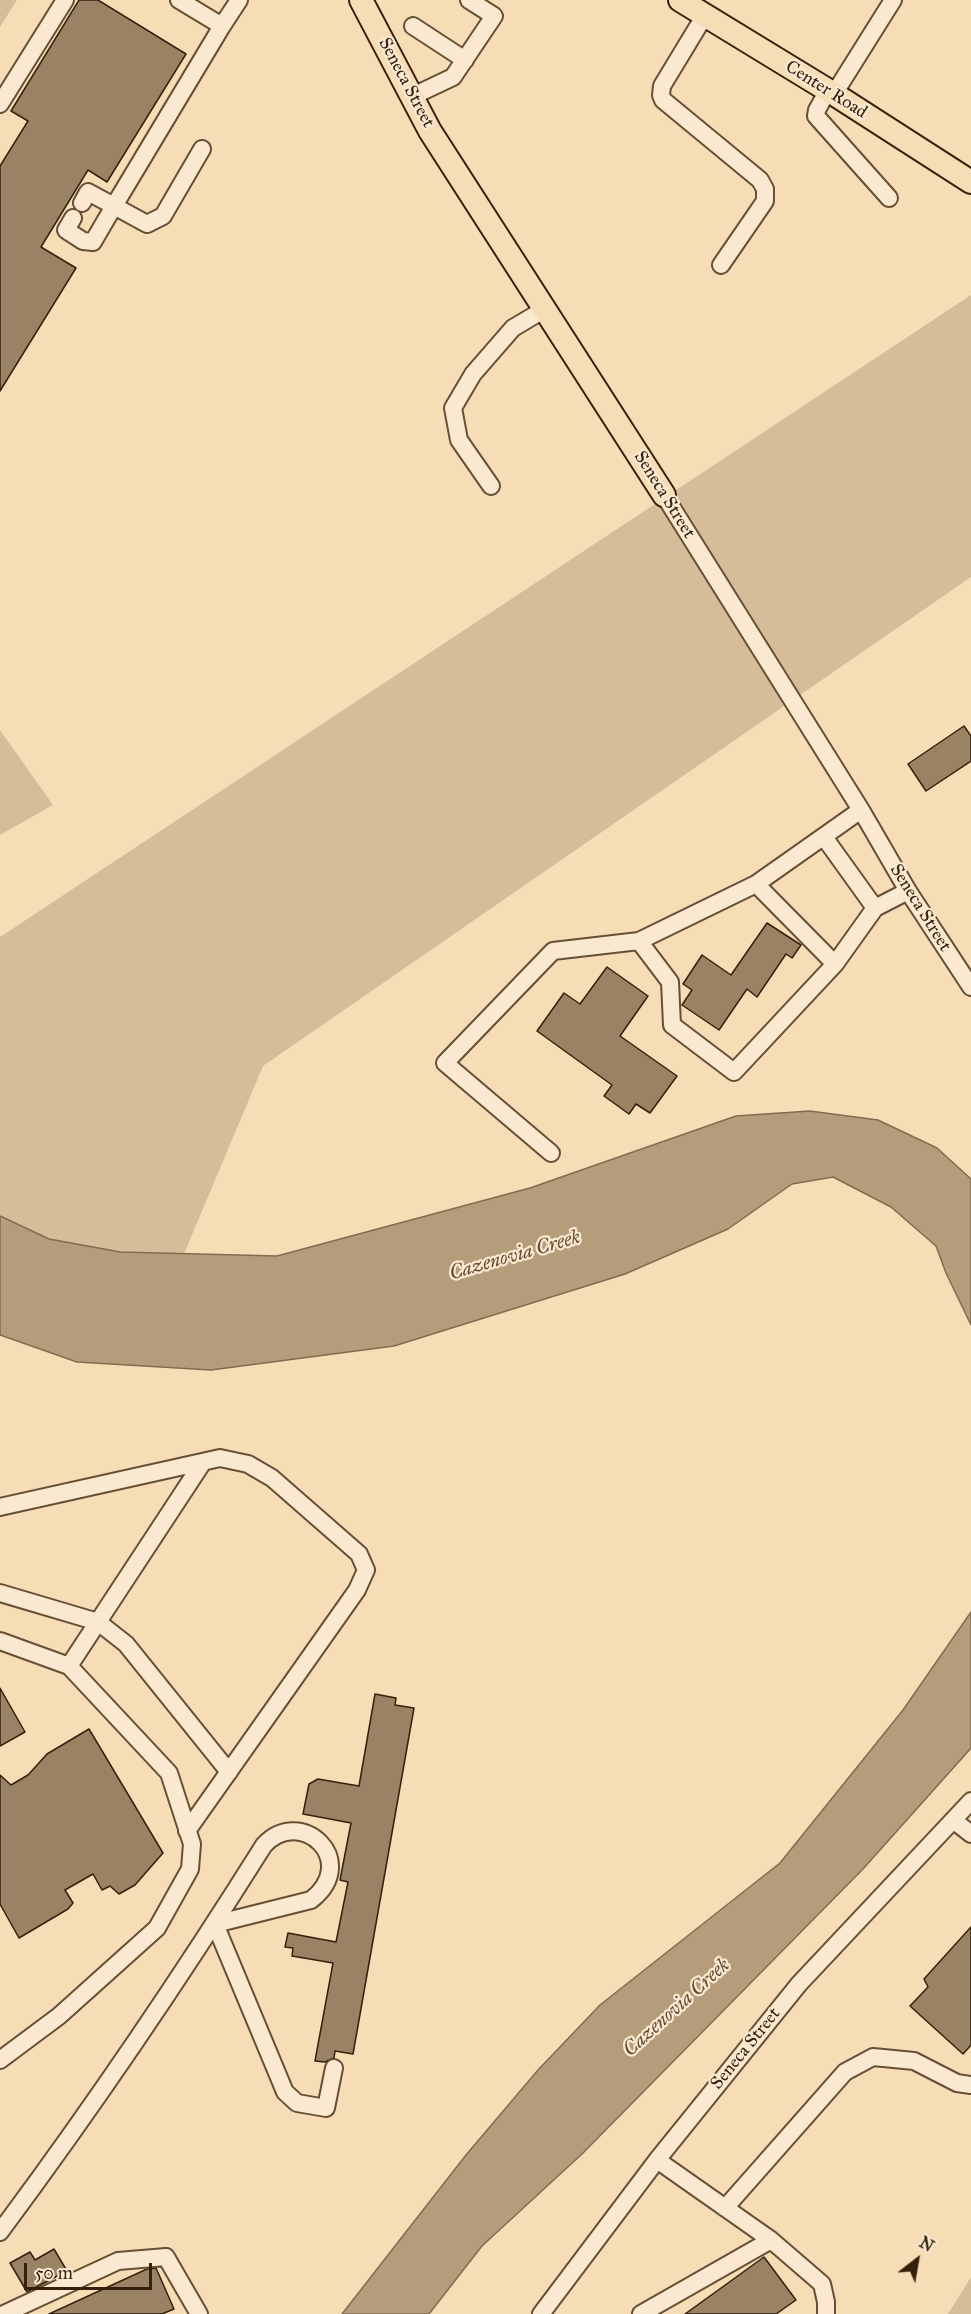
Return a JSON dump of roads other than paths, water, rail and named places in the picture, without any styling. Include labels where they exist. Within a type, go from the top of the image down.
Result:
[{"type":"main road","name":"Seneca Street","points":[[361,0],[430,131],[664,495]]},
{"type":"main road","name":"Center Road","points":[[680,0],[831,92],[971,182]]},
{"type":"street","points":[[0,104],[65,0]]},
{"type":"street","points":[[179,0],[222,26]]},
{"type":"street","points":[[202,149],[162,216],[147,224],[114,206],[88,192],[66,230],[83,241],[93,242],[114,206],[222,26],[239,0]]},
{"type":"street","points":[[413,96],[453,77],[494,16],[469,0]]},
{"type":"street","points":[[889,198],[816,116],[817,110],[893,0]]},
{"type":"street","points":[[705,15],[662,86],[661,95],[663,100],[760,180],[766,196],[765,201],[721,264]]},
{"type":"street","points":[[413,26],[465,60]]},
{"type":"street","points":[[491,486],[459,440],[453,408],[473,374],[513,328],[545,309]]},
{"type":"street","name":"Seneca Street","points":[[664,495],[861,810],[908,891],[971,987]]},
{"type":"street","points":[[551,1153],[446,1063],[553,951],[639,941],[756,884],[861,810]]},
{"type":"street","points":[[824,837],[875,908]]},
{"type":"street","points":[[756,884],[836,964]]},
{"type":"street","points":[[639,941],[670,982],[672,1024],[734,1072],[836,964],[875,908],[908,891]]},
{"type":"street","points":[[0,1507],[220,1458],[248,1464],[272,1478],[359,1554],[366,1570],[357,1590],[188,1831]]},
{"type":"street","points":[[69,1666],[203,1462]]},
{"type":"street","points":[[0,1593],[98,1622],[126,1644],[229,1772]]},
{"type":"street","points":[[0,1641],[69,1666],[169,1773],[192,1844],[189,1869],[158,1928],[59,2016],[0,2060]]},
{"type":"street","name":"Seneca Street","points":[[543,2313],[657,2160],[799,1984],[971,1801]]},
{"type":"street","points":[[953,1820],[971,1834]]},
{"type":"street","points":[[0,2232],[69,2139],[214,1924],[264,1845],[273,1835],[286,1832],[302,1833],[317,1838],[326,1848],[330,1864],[326,1884],[322,1891],[310,1900],[214,1924]]},
{"type":"street","points":[[214,1924],[285,2092],[297,2103],[326,2108],[334,2068]]},
{"type":"street","points":[[725,2208],[845,2072],[873,2057],[914,2061],[957,2083],[971,2085]]},
{"type":"street","points":[[657,2160],[771,2240],[822,2284],[826,2314]]},
{"type":"street","points":[[641,2314],[771,2240]]},
{"type":"street","points":[[4,2314],[118,2261],[166,2257],[199,2314]]},
{"type":"water","name":"Cazenovia Creek","points":[[810,1111],[878,1120],[937,1148],[971,1179],[971,1325],[936,1246],[891,1207],[833,1177],[792,1184],[728,1229],[625,1274],[394,1346],[211,1370],[77,1362],[0,1335],[0,1216],[49,1239],[120,1252],[277,1256],[530,1188],[736,1116]]},
{"type":"water","name":"Cazenovia Creek","points":[[971,1612],[971,1748],[863,1869],[582,2154],[482,2246],[429,2314],[342,2314],[466,2155],[538,2070],[600,2005],[780,1863],[903,1710]]}]
